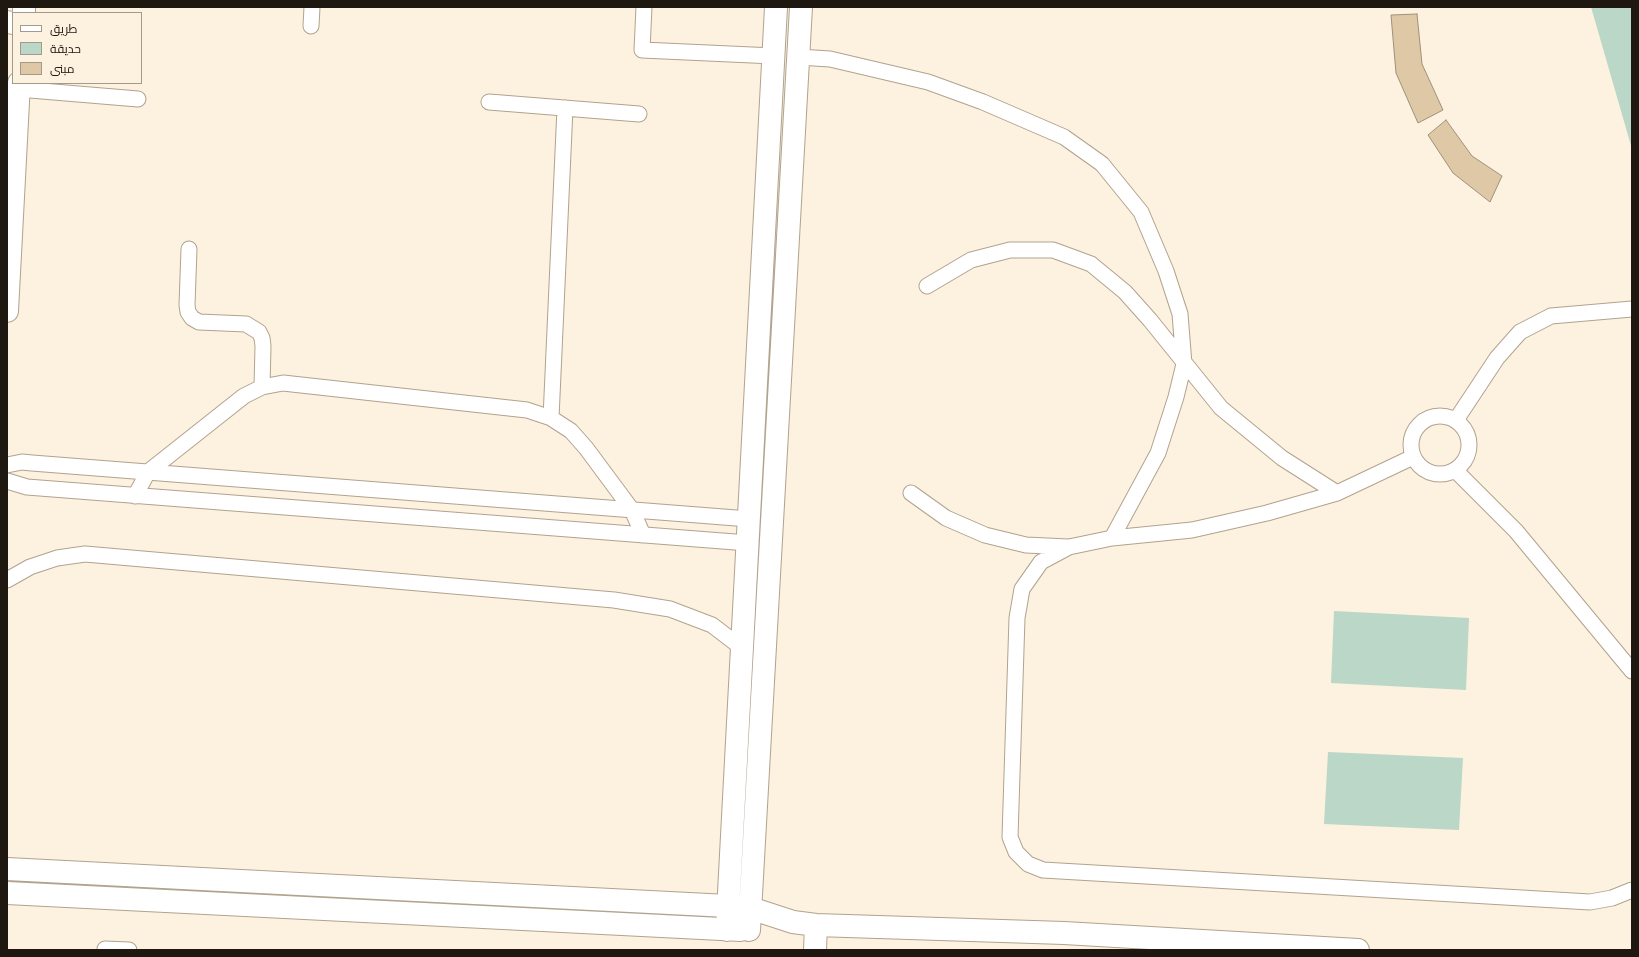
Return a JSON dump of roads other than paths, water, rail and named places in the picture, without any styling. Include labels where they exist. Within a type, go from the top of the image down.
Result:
[{"type":"street","points":[[727,930],[776,7]]},
{"type":"street","points":[[749,930],[801,7]]},
{"type":"street","points":[[774,56],[798,57]]},
{"type":"street","points":[[7,311],[10,216],[19,86]]},
{"type":"street","points":[[749,520],[772,522]]},
{"type":"street","points":[[748,543],[770,544]]},
{"type":"street","points":[[742,648],[764,665]]},
{"type":"street","points":[[7,869],[728,906],[750,908],[793,922],[816,925],[1064,933],[1358,950]]},
{"type":"street","points":[[7,893],[727,930],[749,930],[793,922]]},
{"type":"street","points":[[815,950],[816,925]]},
{"type":"street","points":[[1046,950],[1064,933]]},
{"type":"lane","points":[[311,26],[312,7]]},
{"type":"lane","points":[[644,7],[642,50],[774,56]]},
{"type":"lane","points":[[798,57],[830,59],[928,82],[983,102],[1064,137],[1102,164],[1141,212],[1166,271],[1180,314],[1184,364],[1176,397],[1158,453],[1112,538]]},
{"type":"lane","points":[[19,86],[138,99]]},
{"type":"lane","points":[[489,102],[639,114]]},
{"type":"lane","points":[[551,418],[565,108]]},
{"type":"lane","points":[[189,249],[188,312],[192,318],[199,322],[246,324],[259,332],[262,338],[263,346],[262,387]]},
{"type":"lane","points":[[927,286],[972,260],[1010,250],[1054,250],[1091,264],[1125,292],[1150,320],[1221,408],[1282,458],[1336,493]]},
{"type":"lane","points":[[1456,420],[1497,358],[1520,332],[1551,316],[1632,309]]},
{"type":"lane","points":[[135,496],[148,472],[244,396],[262,387],[283,383],[527,410],[551,418],[571,431],[586,448],[632,510],[643,535]]},
{"type":"lane","points":[[1444,416],[1456,420],[1464,429],[1469,440],[1468,452],[1464,463],[1455,470],[1443,474],[1431,474],[1420,467],[1412,457],[1411,444],[1414,432],[1421,422],[1432,417],[1444,416]]},
{"type":"lane","points":[[911,493],[946,518],[985,535],[1026,545],[1069,547],[1112,538],[1192,530],[1267,514],[1336,493],[1412,457]]},
{"type":"lane","points":[[7,465],[22,462],[749,520]]},
{"type":"lane","points":[[1455,470],[1516,531],[1632,670]]},
{"type":"lane","points":[[7,482],[27,487],[135,496],[748,543]]},
{"type":"lane","points":[[1069,547],[1041,562],[1022,589],[1018,618],[1010,837],[1016,852],[1028,864],[1043,870],[1590,902],[1612,898],[1632,890]]},
{"type":"lane","points":[[7,580],[30,567],[57,558],[85,554],[614,600],[670,609],[712,625],[742,648]]},
{"type":"lane","points":[[105,950],[129,950]]}]
